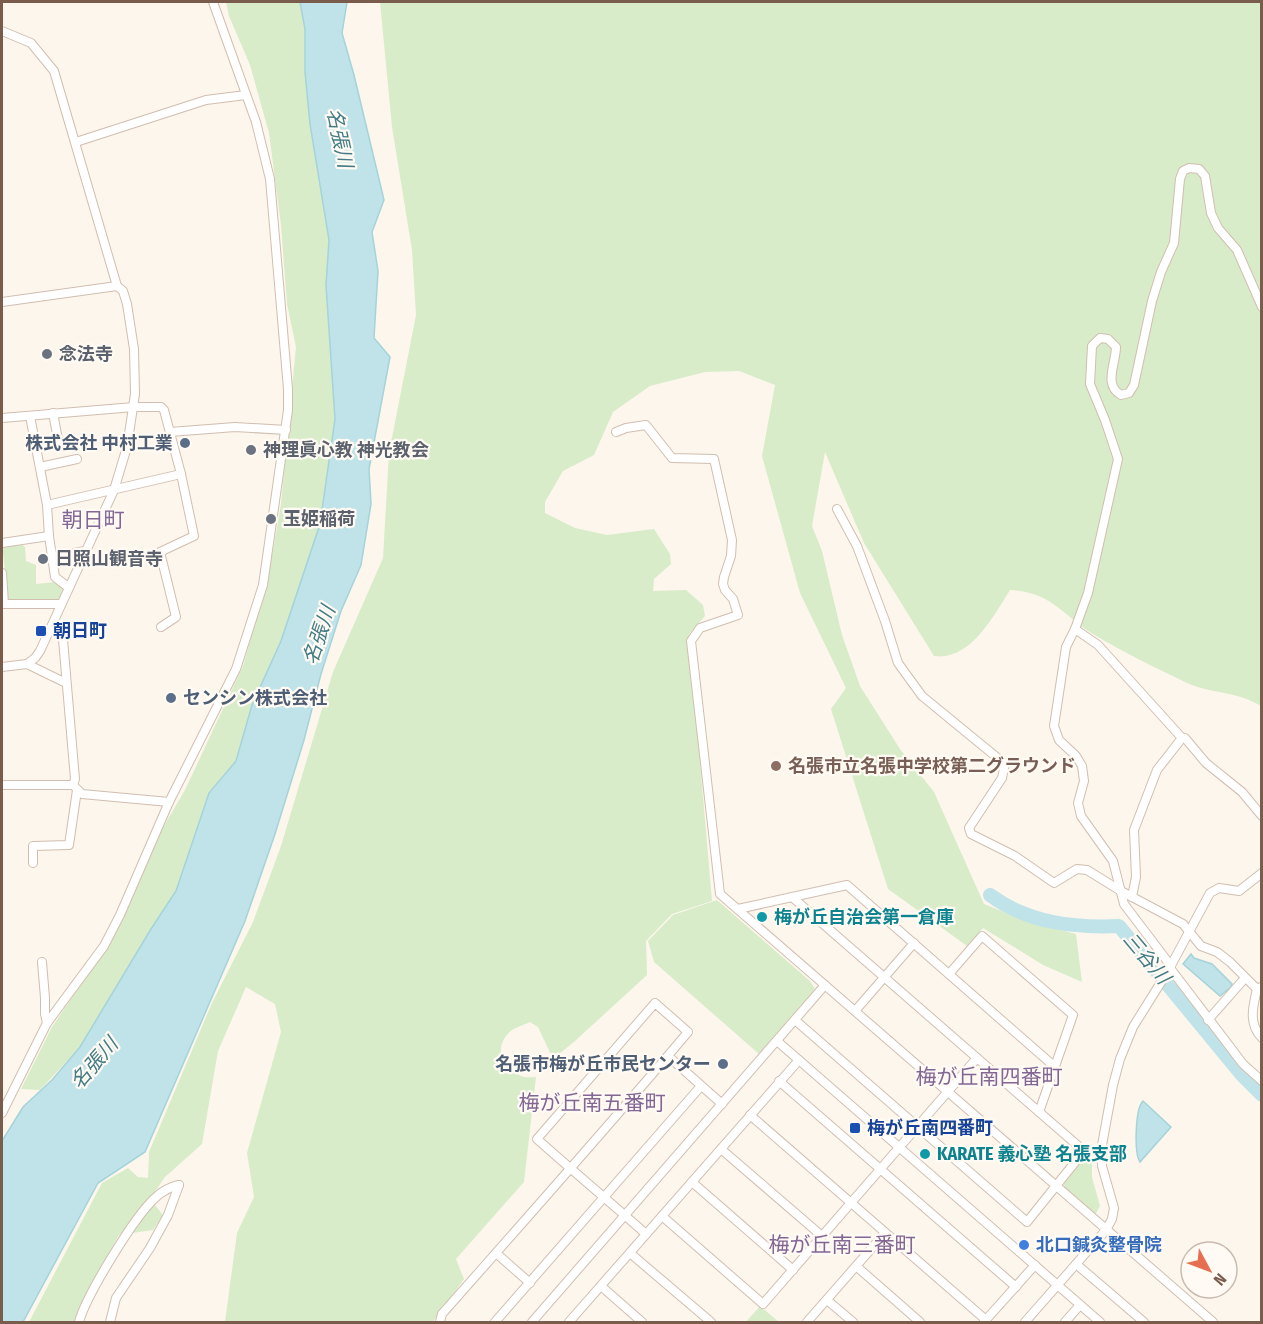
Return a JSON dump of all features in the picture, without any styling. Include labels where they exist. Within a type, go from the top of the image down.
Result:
[{"type":"street","points":[[2,1113],[47,1023],[104,946],[120,915],[169,802],[232,679],[260,595],[268,559],[286,430],[288,389],[270,179],[256,122],[213,2]]},
{"type":"street","points":[[2,32],[32,43],[54,71],[117,286],[123,291],[131,324],[135,360],[134,406],[127,447],[114,490],[40,651],[27,664],[2,668]]},
{"type":"street","points":[[76,142],[206,100],[246,95]]},
{"type":"street","points":[[1262,307],[1237,250],[1218,228],[1211,213],[1205,176],[1199,169],[1188,168],[1183,171],[1180,179],[1174,243],[1161,272],[1152,301],[1134,385],[1129,393],[1121,395],[1114,391],[1111,385],[1116,346],[1108,339],[1100,338],[1092,346],[1090,384],[1118,459],[1088,593],[1066,646],[1054,726],[1059,740],[1076,756],[1082,766],[1084,782],[1078,799],[1079,810],[1113,861],[1124,904],[1208,1020],[1244,1064],[1262,1081]]},
{"type":"street","points":[[2,302],[117,286]]},
{"type":"street","points":[[2,418],[134,406],[161,407],[164,410],[194,536],[160,552],[176,617],[161,627]]},
{"type":"street","points":[[53,413],[59,445]]},
{"type":"street","points":[[30,416],[48,505],[49,536],[55,577],[68,587]]},
{"type":"street","points":[[616,432],[646,425],[672,458],[714,459],[732,540],[731,556],[723,584],[725,590],[734,599],[738,615],[700,628],[691,641],[720,894],[1213,1323]]},
{"type":"street","points":[[170,432],[235,428],[286,430]]},
{"type":"street","points":[[40,467],[76,459]]},
{"type":"street","points":[[48,505],[181,474]]},
{"type":"street","points":[[837,509],[857,546],[898,663],[922,696],[1005,765],[1002,778],[969,828],[971,834],[1016,856],[1054,883],[1077,869],[1087,870],[1183,924],[1201,946],[1216,952],[1230,962],[1245,978],[1259,988],[1252,1013],[1255,1032],[1262,1038]]},
{"type":"street","points":[[2,543],[49,536]]},
{"type":"street","points":[[52,557],[85,551]]},
{"type":"street","points":[[2,573],[4,604],[60,604]]},
{"type":"street","points":[[33,863],[33,846],[74,846],[75,779],[62,628]]},
{"type":"street","points":[[1075,629],[1098,645],[1182,738],[1185,738],[1206,763],[1242,792],[1262,816]]},
{"type":"street","points":[[27,664],[66,683]]},
{"type":"street","points":[[1132,897],[1136,877],[1134,830],[1157,770],[1182,738]]},
{"type":"street","points":[[2,785],[75,788],[91,795],[169,802]]},
{"type":"street","points":[[1025,1323],[1106,1230],[1114,1214],[1102,1158],[1113,1085],[1126,1042],[1170,968],[1210,892],[1219,888],[1239,891],[1262,873]]},
{"type":"street","points":[[738,909],[847,885],[1055,1067]]},
{"type":"street","points":[[792,897],[1084,1151],[1027,1222],[795,1020]]},
{"type":"street","points":[[949,974],[982,936],[1073,1015],[1039,1112]]},
{"type":"street","points":[[855,1011],[914,943]]},
{"type":"street","points":[[42,962],[47,1023]]},
{"type":"street","points":[[1208,1020],[1245,978]]},
{"type":"street","points":[[532,1323],[825,985]]},
{"type":"street","points":[[440,1323],[442,1314],[496,1253],[570,1168],[668,1056],[688,1032],[656,1003],[537,1139],[570,1168],[625,1215],[646,1234]]},
{"type":"street","points":[[777,1041],[1100,1323]]},
{"type":"street","points":[[668,1056],[722,1104]]},
{"type":"street","points":[[662,1216],[763,1304],[977,1058]]},
{"type":"street","points":[[572,1322],[630,1252],[798,1060]]},
{"type":"street","points":[[779,1081],[1016,1287]]},
{"type":"street","points":[[495,1323],[701,1086]]},
{"type":"street","points":[[750,1115],[985,1321],[1035,1265]]},
{"type":"street","points":[[721,1149],[822,1236]]},
{"type":"street","points":[[692,1182],[793,1270]]},
{"type":"street","points":[[80,1323],[84,1309],[116,1253],[146,1208],[160,1194],[179,1185],[168,1215],[150,1248],[116,1298],[110,1323]]},
{"type":"street","points":[[807,1323],[885,1233]]},
{"type":"street","points":[[630,1252],[711,1323]]},
{"type":"street","points":[[496,1253],[530,1283]]},
{"type":"street","points":[[1076,1264],[1144,1323]]},
{"type":"street","points":[[856,1266],[920,1323]]},
{"type":"street","points":[[601,1286],[642,1323]]},
{"type":"street","points":[[827,1300],[853,1323]]},
{"type":"street","points":[[1065,1323],[1080,1305]]},
{"type":"green space","points":[[226,2],[300,2],[305,29],[305,72],[310,124],[329,240],[326,285],[335,419],[320,524],[281,641],[252,705],[236,761],[209,793],[176,891],[80,1047],[40,1090],[21,1089],[52,1027],[106,947],[155,841],[185,790],[243,666],[265,588],[274,545],[281,504],[296,347],[287,304],[281,225],[269,133],[250,65],[229,16]]},
{"type":"green space","points":[[380,2],[1261,2],[1261,706],[1234,695],[1187,683],[1093,634],[1055,605],[1036,595],[1024,592],[1010,590],[979,635],[959,652],[947,656],[934,656],[864,543],[825,452],[812,526],[822,551],[842,635],[860,686],[900,749],[934,792],[984,904],[1026,921],[1076,934],[1082,982],[1043,965],[983,928],[967,946],[888,889],[831,709],[846,688],[800,593],[762,456],[775,385],[739,371],[705,372],[650,386],[613,412],[594,455],[563,471],[545,502],[545,513],[575,528],[607,535],[654,529],[670,554],[671,564],[654,579],[653,591],[686,590],[703,605],[705,616],[689,634],[712,901],[672,914],[646,941],[647,975],[553,1059],[538,1027],[530,1022],[514,1029],[502,1042],[502,1056],[508,1068],[521,1076],[536,1077],[524,1182],[456,1259],[464,1279],[433,1322],[225,1322],[237,1233],[254,1197],[247,1153],[281,1032],[275,1004],[246,987],[218,1051],[202,1144],[165,1177],[150,1199],[163,1215],[153,1230],[119,1235],[87,1292],[84,1322],[29,1322],[102,1183],[128,1168],[138,1177],[148,1178],[149,1152],[212,1003],[253,922],[281,846],[333,672],[383,558],[389,453],[416,315],[412,250],[392,127]]},
{"type":"green space","points":[[20,543],[25,547],[26,561],[36,565],[36,584],[55,582],[66,589],[59,602],[8,600],[2,544]]},
{"type":"green space","points":[[717,900],[810,981],[815,989],[759,1054],[654,962],[648,941],[673,915]]},
{"type":"green space","points":[[1089,1151],[1092,1154],[1092,1177],[1100,1206],[1095,1215],[1065,1190],[1064,1184]]},
{"type":"green space","points":[[760,1306],[779,1322],[746,1322]]},
{"type":"water","name":"名張川","points":[[300,2],[347,2],[342,33],[384,200],[372,232],[378,271],[374,338],[390,357],[369,469],[371,504],[361,565],[341,611],[275,834],[245,921],[145,1152],[98,1183],[23,1322],[2,1322],[2,1141],[23,1107],[52,1080],[80,1047],[176,891],[209,793],[236,761],[252,705],[281,641],[320,524],[335,419],[326,285],[329,240],[310,124],[305,72],[305,29]]},
{"type":"water","points":[[1191,954],[1194,958],[1212,964],[1232,984],[1231,987],[1220,996],[1183,964]]},
{"type":"water","points":[[1143,1101],[1171,1127],[1140,1162],[1136,1131],[1138,1113]]},
{"type":"waterway","name":"三谷川","points":[[990,895],[1020,912],[1052,922],[1085,926],[1119,926],[1242,1075],[1262,1095]]},
{"type":"place","name":"念法寺","points":[[47,354]]},
{"type":"place","name":"株式会社 中村工業","points":[[185,443]]},
{"type":"place","name":"神理眞心教 神光教会","points":[[251,450]]},
{"type":"place","name":"玉姫稲荷","points":[[271,519]]},
{"type":"place","name":"日照山観音寺","points":[[43,559]]},
{"type":"place","name":"朝日町","points":[[41,631]]},
{"type":"place","name":"センシン株式会社","points":[[171,698]]},
{"type":"place","name":"名張市立名張中学校第二グラウンド","points":[[776,766]]},
{"type":"place","name":"梅が丘自治会第一倉庫","points":[[762,917]]},
{"type":"place","name":"名張市梅が丘市民センター","points":[[723,1064]]},
{"type":"place","name":"梅が丘南四番町","points":[[855,1128]]},
{"type":"place","name":"KARATE 義心塾 名張支部","points":[[925,1154]]},
{"type":"place","name":"北口鍼灸整骨院","points":[[1024,1245]]},
{"type":"district","name":"朝日町","points":[[93,520]]},
{"type":"district","name":"梅が丘南四番町","points":[[989,1077]]},
{"type":"district","name":"梅が丘南五番町","points":[[592,1103]]},
{"type":"district","name":"梅が丘南三番町","points":[[842,1245]]}]
